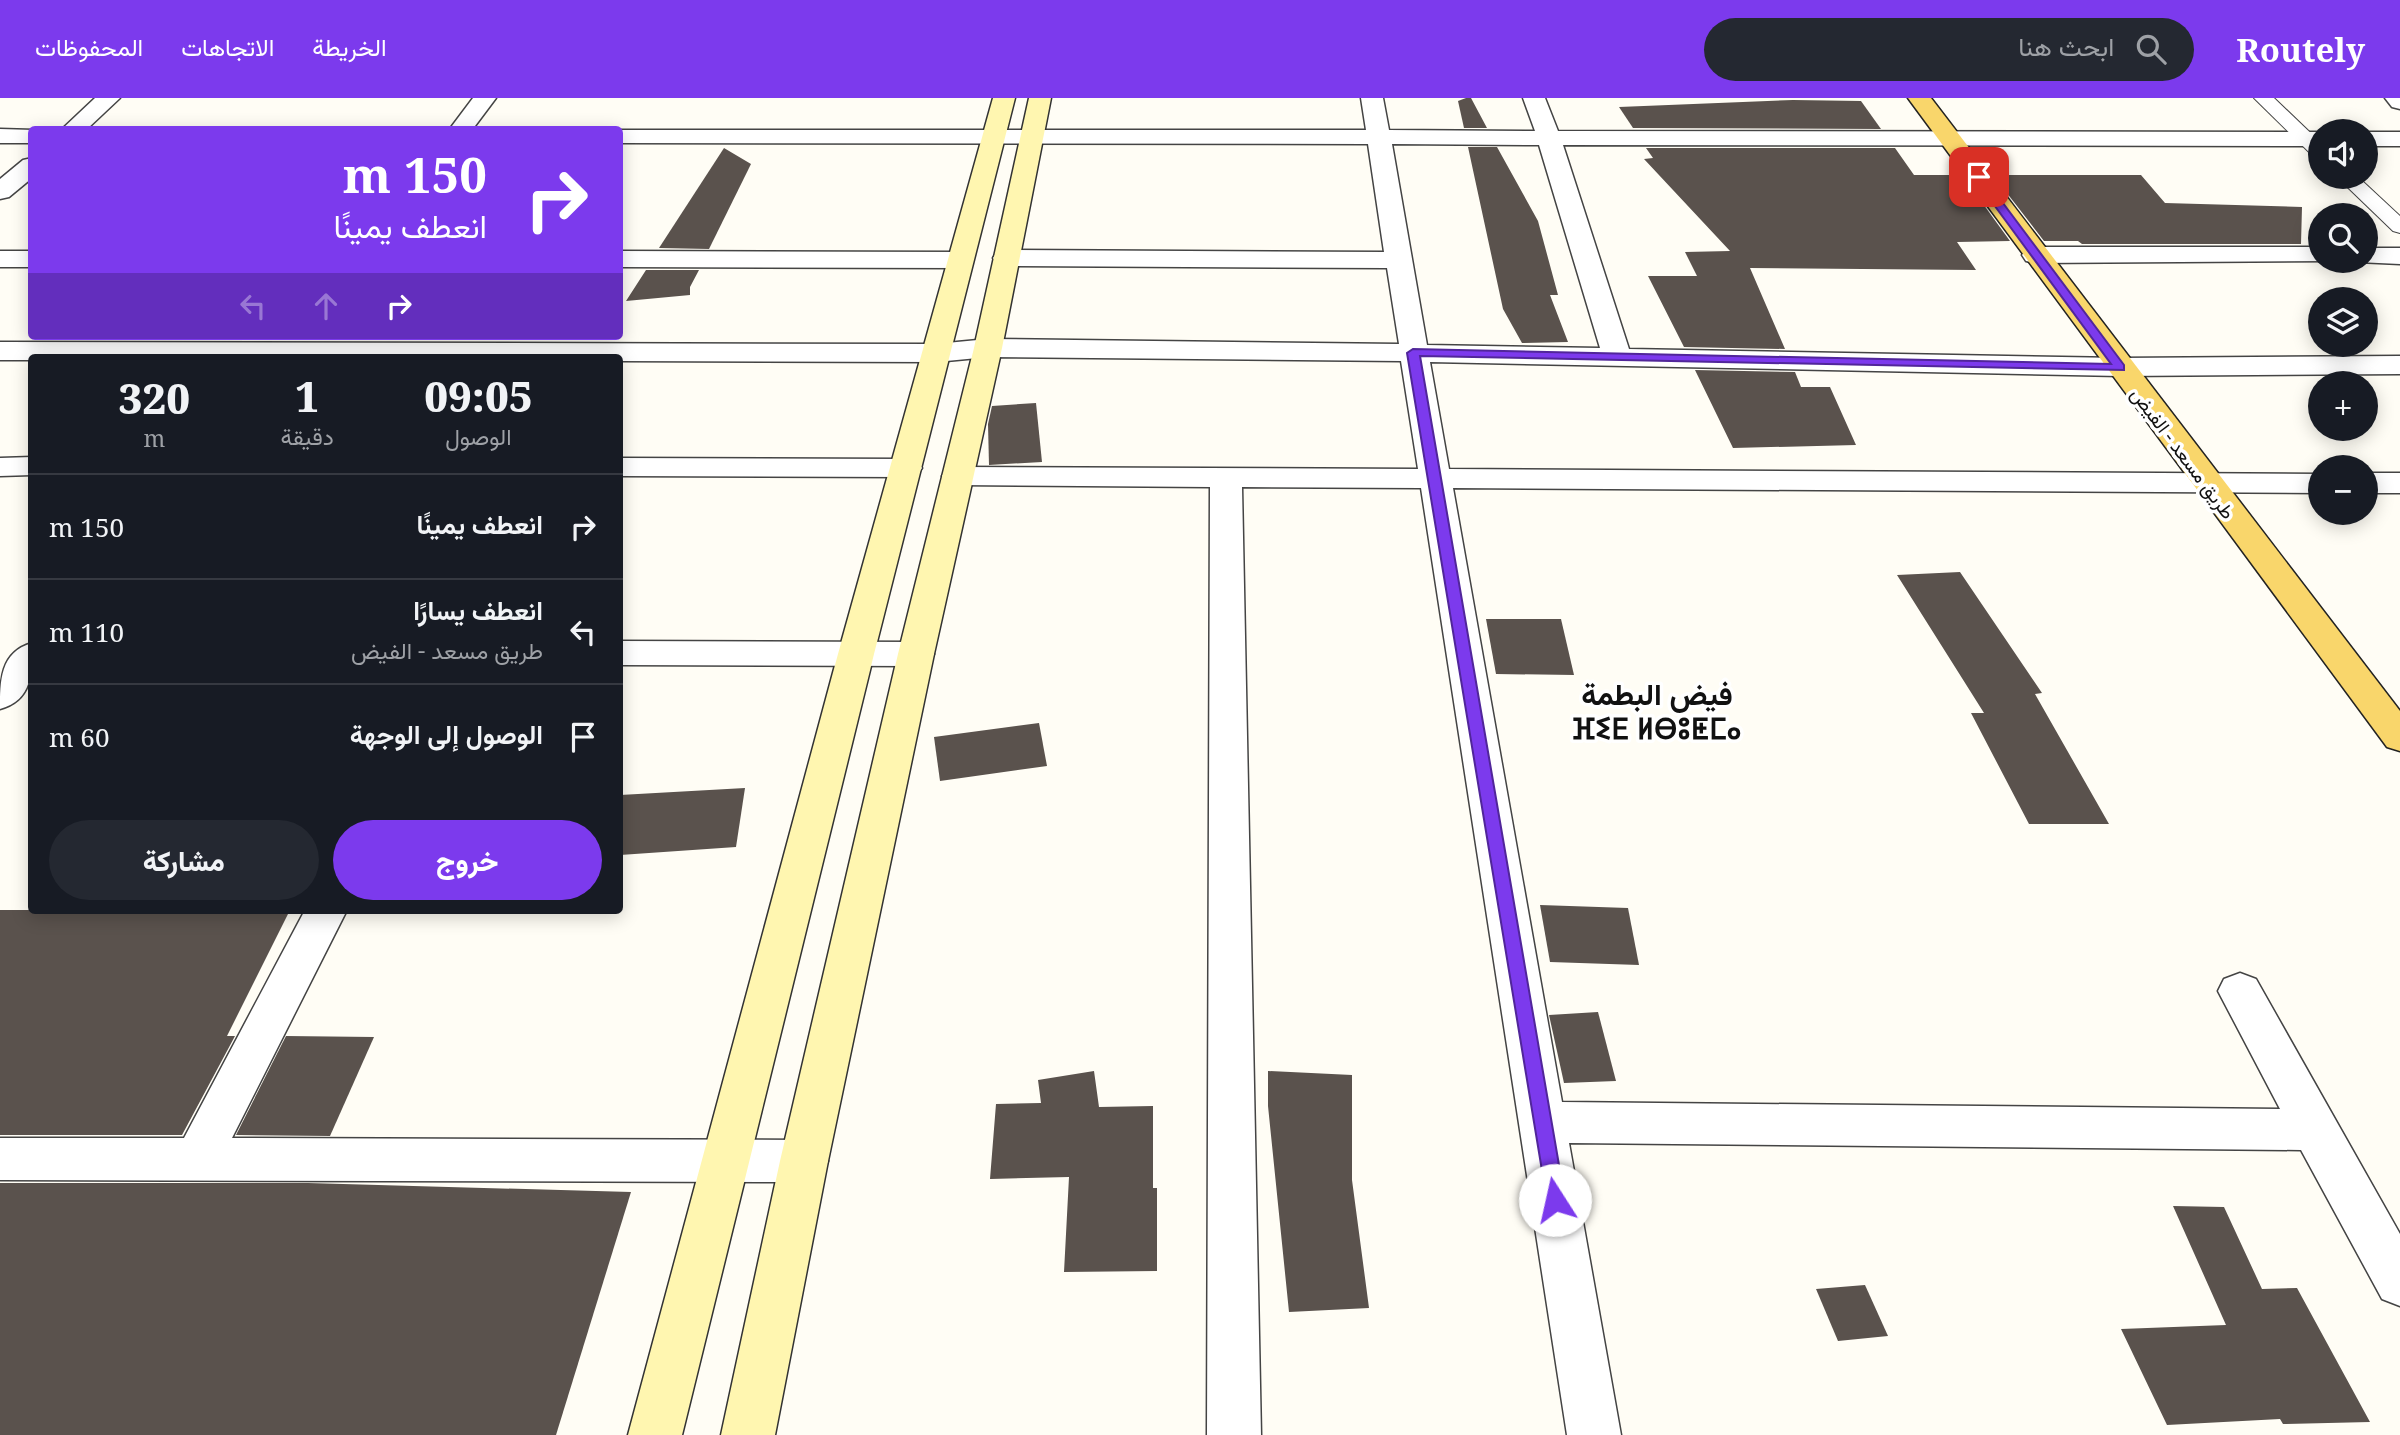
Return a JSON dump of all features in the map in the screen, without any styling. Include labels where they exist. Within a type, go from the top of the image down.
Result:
[{"type":"main road","points":[[655,1435],[856,654],[960,260],[996,137],[1004,98]]},
{"type":"main road","points":[[748,1435],[804,1161],[916,654],[988,348],[1040,98]]},
{"type":"main road","name":"طريق مسعد - الفيض","points":[[1919,98],[2400,738]]},
{"type":"street","points":[[77,126],[109,98]]},
{"type":"street","points":[[463,126],[485,98]]},
{"type":"street","points":[[1372,98],[1594,1435]]},
{"type":"street","points":[[1534,98],[1617,357]]},
{"type":"street","points":[[0,136],[28,136]]},
{"type":"street","points":[[623,136],[1950,138],[2308,143]]},
{"type":"street","points":[[2378,139],[2400,139]]},
{"type":"street","points":[[0,192],[28,168]]},
{"type":"street","points":[[2035,255],[2308,256]]},
{"type":"street","points":[[2378,256],[2400,256]]},
{"type":"street","points":[[1006,258],[1399,260]]},
{"type":"street","points":[[0,259],[28,259]]},
{"type":"street","points":[[623,259],[960,260]]},
{"type":"street","points":[[0,351],[280,348],[936,353],[988,348],[1413,353],[2120,368],[2400,365]]},
{"type":"street","points":[[0,467],[28,466]]},
{"type":"street","points":[[623,467],[906,468]]},
{"type":"street","points":[[958,476],[2308,483]]},
{"type":"street","points":[[1226,478],[1234,1435]]},
{"type":"street","points":[[2378,483],[2400,483]]},
{"type":"street","points":[[0,651],[28,653]]},
{"type":"street","points":[[623,653],[916,654]]},
{"type":"street","points":[[0,697],[28,658]]},
{"type":"street","points":[[198,1158],[324,914]]},
{"type":"street","points":[[2240,991],[2400,1282]]},
{"type":"street","points":[[1542,1122],[2315,1129]]},
{"type":"street","points":[[0,1159],[804,1161]]},
{"type":"lane","points":[[2263,98],[2308,136]]},
{"type":"lane","points":[[2360,189],[2400,226]]},
{"type":"building","points":[[1471,98],[1487,128],[1464,128],[1458,101]]},
{"type":"building","points":[[1793,100],[1861,101],[1881,129],[1633,128],[1619,107]]},
{"type":"building","points":[[1468,147],[1497,147],[1538,221],[1558,295],[1550,295],[1568,342],[1522,343],[1503,309]]},
{"type":"building","points":[[724,148],[751,164],[709,249],[659,248]]},
{"type":"building","points":[[1646,148],[1895,148],[1914,175],[1962,175],[2010,241],[1957,242],[1976,270],[1750,268],[1785,349],[1684,347],[1648,276],[1697,276],[1685,252],[1730,251],[1644,159],[1653,158]]},
{"type":"building","points":[[1993,175],[2141,175],[2165,203],[2302,207],[2301,244],[2082,244],[2078,241],[2044,241]]},
{"type":"building","points":[[646,270],[699,270],[690,287],[690,295],[626,301]]},
{"type":"building","points":[[1695,370],[1795,372],[1801,387],[1830,387],[1856,445],[1733,448]]},
{"type":"building","points":[[1036,403],[1042,462],[989,465],[988,424],[992,406]]},
{"type":"building","points":[[1960,572],[2042,693],[2035,694],[2109,824],[2029,824],[1971,713],[1984,713],[1897,575]]},
{"type":"building","points":[[1486,619],[1561,619],[1574,675],[1496,674]]},
{"type":"building","points":[[1039,723],[1047,766],[940,781],[934,737]]},
{"type":"building","points":[[745,788],[736,847],[623,855],[623,795]]},
{"type":"building","points":[[1540,905],[1628,908],[1639,965],[1550,962]]},
{"type":"building","points":[[0,910],[28,910],[28,914],[288,914],[227,1036],[235,1036],[182,1135],[0,1135]]},
{"type":"building","points":[[1598,1012],[1616,1081],[1564,1083],[1549,1015]]},
{"type":"building","points":[[286,1036],[374,1037],[330,1136],[236,1135]]},
{"type":"building","points":[[1094,1071],[1099,1107],[1153,1106],[1157,1271],[1064,1272],[1069,1177],[990,1179],[996,1104],[1041,1103],[1038,1080]]},
{"type":"building","points":[[1268,1071],[1352,1075],[1352,1180],[1369,1308],[1289,1312],[1268,1106]]},
{"type":"building","points":[[0,1183],[308,1183],[631,1192],[556,1435],[0,1435]]},
{"type":"building","points":[[2173,1206],[2224,1207],[2262,1289],[2297,1288],[2370,1422],[2283,1424],[2280,1419],[2167,1425],[2121,1329],[2226,1325]]},
{"type":"building","points":[[1865,1285],[1888,1336],[1838,1341],[1816,1289]]},
{"type":"district","name":"فيض البطمة ⴼⵉⴹ ⵍⴱⵓⵟⵎⴰ","points":[[1657,712]]},
{"type":"route","points":[[1555,1200],[1413,353],[2120,368],[1979,177]]}]
